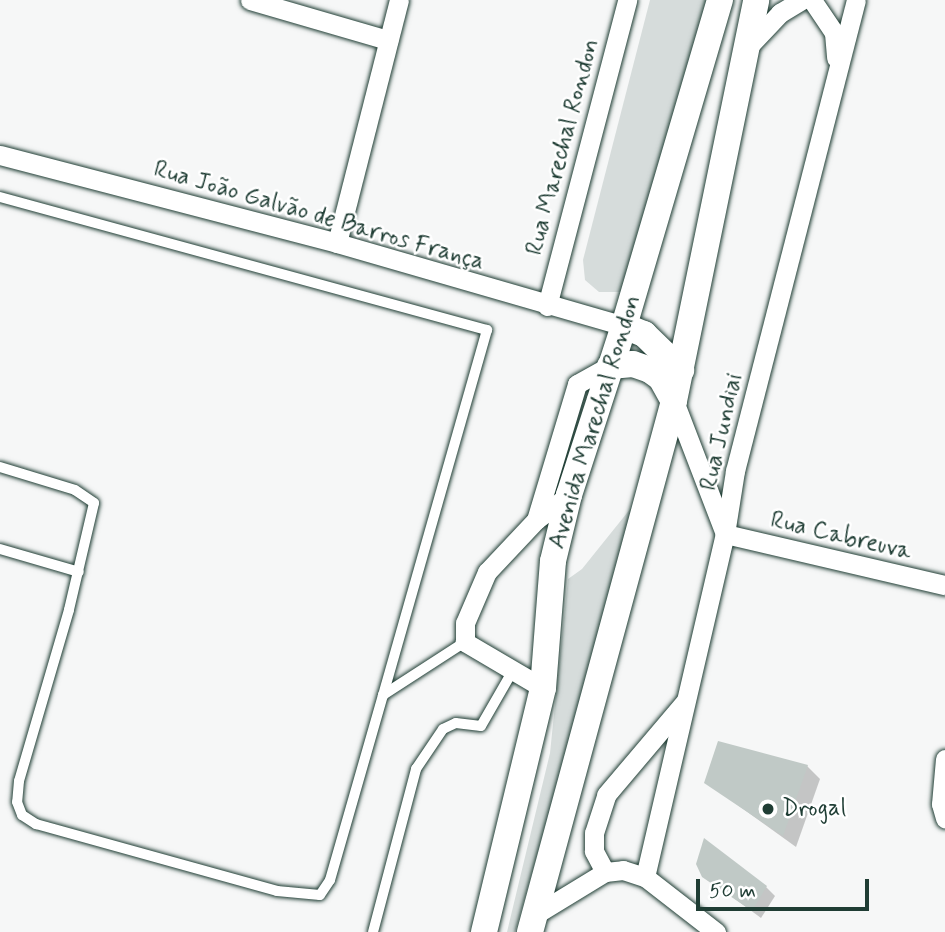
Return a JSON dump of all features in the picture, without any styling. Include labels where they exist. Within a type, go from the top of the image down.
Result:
[{"type":"main road","name":"Avenida Marechal Rondon","points":[[484,932],[543,688],[553,561],[569,495],[624,326],[720,0]]},
{"type":"main road","points":[[532,924],[674,401],[743,52],[756,0]]},
{"type":"main road","points":[[624,326],[644,334],[681,370]]},
{"type":"main road","points":[[610,366],[633,364],[650,370],[661,378],[674,401]]},
{"type":"street","points":[[250,0],[388,40]]},
{"type":"street","points":[[337,243],[399,0]]},
{"type":"street","name":"Rua Marechal Rondon","points":[[547,306],[627,0]]},
{"type":"street","points":[[743,52],[780,13],[802,0]]},
{"type":"street","points":[[812,0],[834,33],[838,71]]},
{"type":"street","name":"Rua Jundiai","points":[[645,877],[725,534],[735,471],[856,0]]},
{"type":"street","name":"Rua João Galvão de Barros França","points":[[0,155],[337,243],[547,306],[624,326]]},
{"type":"street","points":[[536,520],[577,384],[610,366]]},
{"type":"street","points":[[674,401],[725,534]]},
{"type":"street","points":[[543,688],[512,672],[466,642],[469,608],[487,572],[536,520],[569,495]]},
{"type":"street","name":"Rua Cabreuva","points":[[725,534],[945,585]]},
{"type":"street","points":[[605,872],[594,851],[594,833],[606,795],[686,702]]},
{"type":"street","points":[[943,811],[945,759]]},
{"type":"street","points":[[532,924],[605,872],[623,870],[645,877],[716,932]]},
{"type":"lane","points":[[0,197],[487,330],[330,880],[320,895],[277,891],[36,824],[22,815],[17,802],[19,781],[79,572],[93,503],[75,489],[0,467]]},
{"type":"lane","points":[[0,549],[79,572]]},
{"type":"lane","points":[[383,695],[466,642]]},
{"type":"lane","points":[[373,932],[416,769],[443,729],[456,723],[481,726],[512,672]]},
{"type":"shaded area","points":[[650,0],[707,0],[623,292],[599,292],[585,280],[583,260]]},
{"type":"shaded area","points":[[639,498],[515,932],[507,932],[550,753],[568,579],[582,569]]},
{"type":"building","name":"Drogal","points":[[718,741],[808,765],[783,836],[704,783]]},
{"type":"building","points":[[704,838],[767,886],[752,911],[702,877],[696,864]]},
{"type":"place","name":"Drogal","points":[[768,809]]}]
